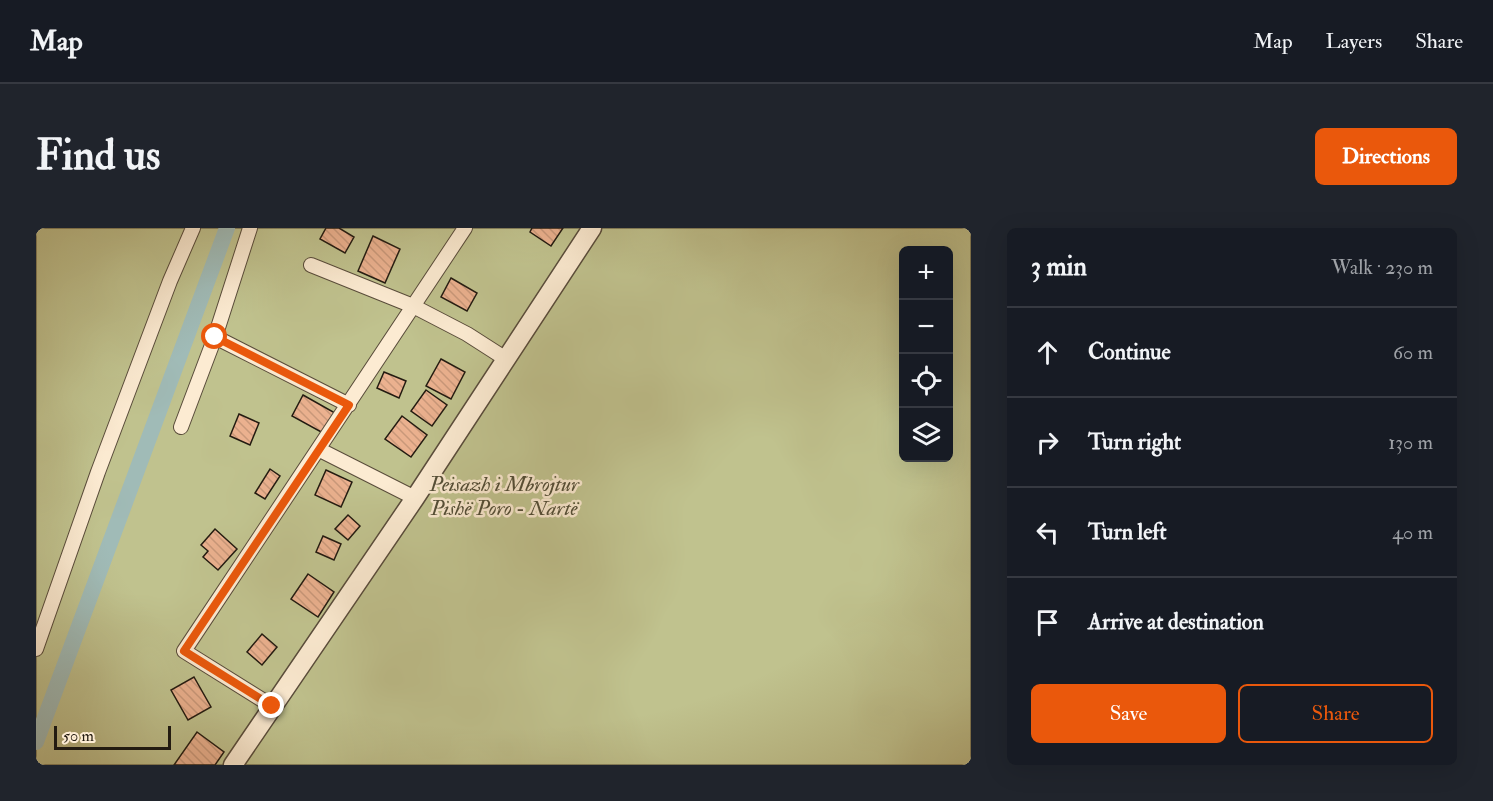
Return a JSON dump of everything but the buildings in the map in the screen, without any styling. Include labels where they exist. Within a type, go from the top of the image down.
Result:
[{"type":"street","points":[[36,649],[98,472],[170,281],[193,228]]},
{"type":"street","points":[[181,427],[215,337],[250,228]]},
{"type":"street","points":[[233,765],[415,498],[592,228]]},
{"type":"street","points":[[272,706],[184,651],[320,450],[414,306],[460,229]]},
{"type":"street","points":[[310,264],[414,306],[506,359]]},
{"type":"street","points":[[215,337],[349,405]]},
{"type":"street","points":[[320,450],[415,498]]},
{"type":"green space","name":"Peisazh i Mbrojtur Pishë Poro - Nartë","points":[[36,228],[971,228],[971,765],[36,765]]},
{"type":"waterway","points":[[36,742],[227,228]]},
{"type":"route","points":[[215,337],[309,382],[349,405],[184,651],[272,706]]}]
